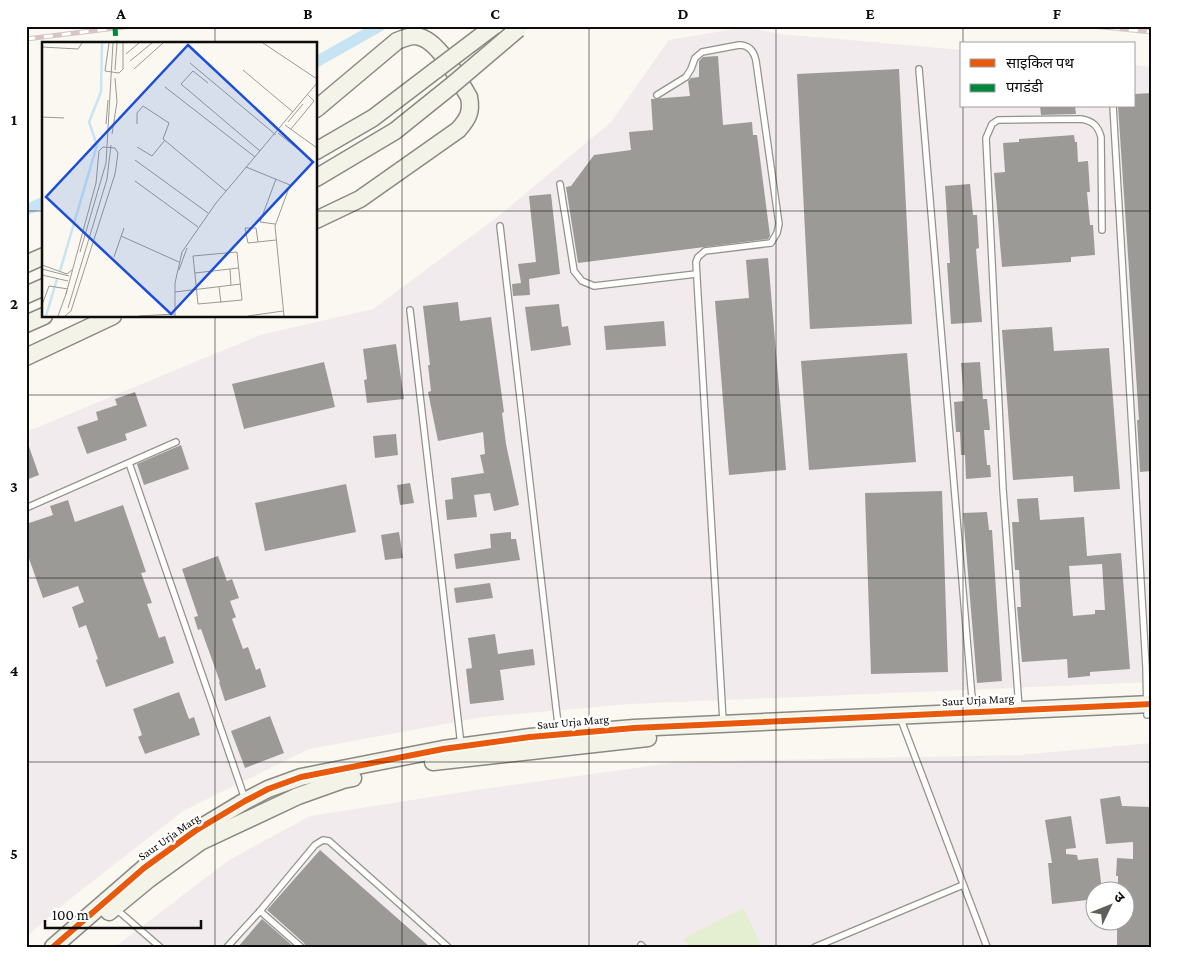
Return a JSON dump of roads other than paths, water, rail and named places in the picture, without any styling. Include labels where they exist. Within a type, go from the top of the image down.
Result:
[{"type":"street","points":[[318,150],[373,118],[494,26]]},
{"type":"street","points":[[318,177],[396,131],[520,27]]},
{"type":"street","points":[[318,107],[398,41],[414,36],[430,42],[438,50],[469,97],[471,107],[466,122],[458,130],[360,199],[318,219]]},
{"type":"street","points":[[26,264],[42,257]]},
{"type":"street","points":[[26,295],[42,287]]},
{"type":"street","points":[[26,324],[42,317]]},
{"type":"street","points":[[26,357],[110,318]]},
{"type":"street","name":"Saur Urja Marg","points":[[54,947],[110,904],[149,879],[200,842],[222,830],[298,796],[343,780],[516,746],[559,734],[723,724],[901,721],[973,712],[1019,710],[1062,713]]},
{"type":"street","name":"Saur Urja Marg","points":[[70,947],[144,868],[195,831],[245,800],[301,777],[461,747],[516,746],[901,721],[1149,710]]},
{"type":"lane","points":[[657,95],[686,77],[698,54],[705,50],[745,45],[755,55],[779,224],[771,243],[705,251],[698,257],[696,262],[723,724]]},
{"type":"lane","points":[[919,69],[973,712]]},
{"type":"lane","points":[[1113,108],[1149,710]]},
{"type":"lane","points":[[1019,710],[1003,489],[986,138],[992,124],[998,120],[1088,120],[1094,124],[1101,137],[1102,230]]},
{"type":"lane","points":[[560,184],[574,271],[582,281],[594,286],[696,274]]},
{"type":"lane","points":[[500,226],[559,734]]},
{"type":"lane","points":[[410,310],[461,747]]},
{"type":"lane","points":[[26,508],[176,442]]},
{"type":"lane","points":[[129,463],[245,800]]},
{"type":"lane","points":[[901,721],[987,947]]},
{"type":"lane","points":[[227,947],[315,845],[323,840],[329,841],[448,947]]},
{"type":"lane","points":[[815,947],[962,885]]},
{"type":"lane","points":[[110,904],[160,947]]},
{"type":"lane","points":[[260,911],[301,947]]},
{"type":"waterway","points":[[318,61],[380,26]]},
{"type":"waterway","points":[[26,210],[42,203]]},
{"type":"railway","points":[[26,39],[132,26]]},
{"type":"railway","points":[[1093,26],[1152,32]]}]
